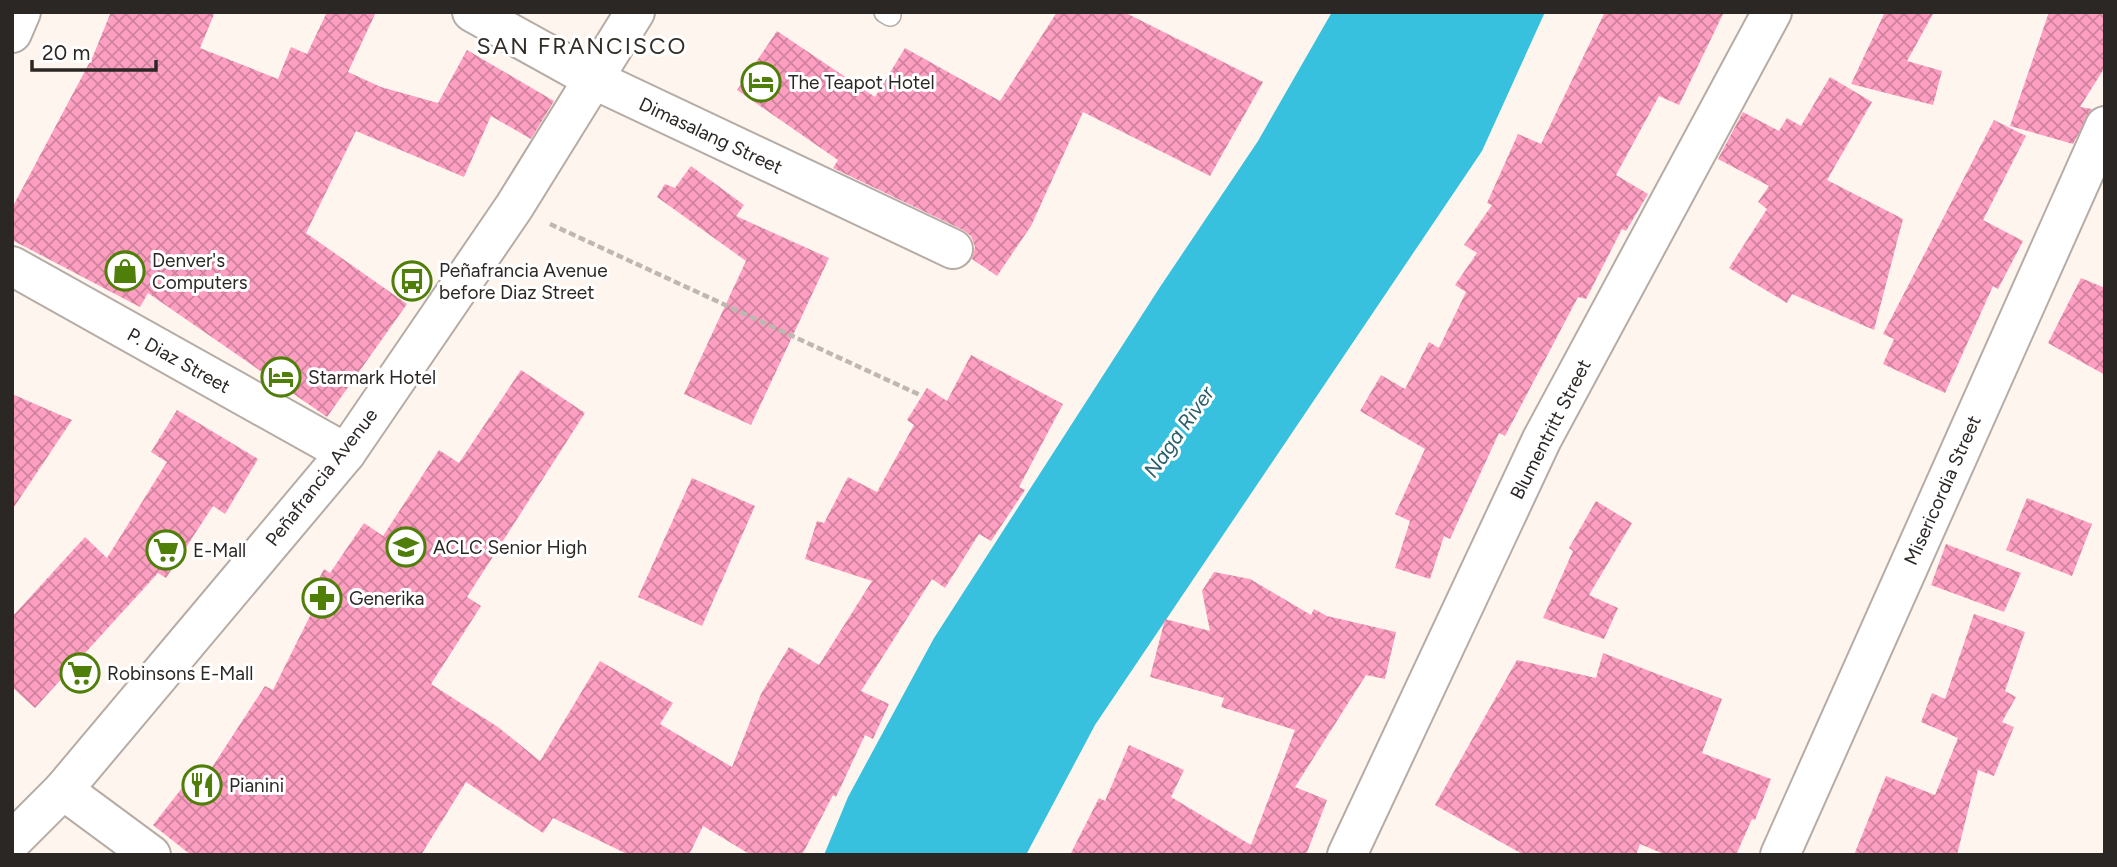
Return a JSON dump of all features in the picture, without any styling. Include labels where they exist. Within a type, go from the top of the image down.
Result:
[{"type":"main road","points":[[12,33],[21,12]]},
{"type":"main road","name":"Dimasalang Street","points":[[472,12],[595,80],[953,249]]},
{"type":"main road","name":"Peñafrancia Avenue","points":[[12,841],[63,790],[346,453],[514,207],[635,12]]},
{"type":"main road","name":"Blumentritt Street","points":[[1347,855],[1542,439],[1772,12]]},
{"type":"main road","name":"Misericordia Street","points":[[1780,855],[2105,126]]},
{"type":"main road","name":"P. Diaz Street","points":[[12,266],[346,453]]},
{"type":"main road","points":[[63,790],[151,855]]},
{"type":"path","points":[[514,207],[920,395]]},
{"type":"water","name":"Naga River","points":[[1332,12],[1545,12],[1482,151],[1095,725],[1026,855],[824,855],[848,797],[934,638],[1160,287],[1258,141]]},
{"type":"building","points":[[111,12],[215,12],[200,48],[278,79],[291,47],[307,54],[327,12],[376,12],[348,72],[381,87],[438,103],[467,50],[554,101],[531,139],[491,116],[464,177],[356,131],[306,233],[407,304],[327,417],[148,293],[140,307],[12,240],[12,208],[93,56]]},
{"type":"building","points":[[1057,12],[1124,12],[1263,82],[1210,176],[1083,112],[1031,226],[997,276],[972,259],[975,247],[971,236],[963,230],[833,168],[838,160],[737,90],[777,31],[875,97],[905,48],[1000,101]]},
{"type":"building","points":[[1605,12],[1724,12],[1679,105],[1659,96],[1616,175],[1648,194],[1626,231],[1622,229],[1586,299],[1578,297],[1505,436],[1499,433],[1450,539],[1444,536],[1430,579],[1395,568],[1410,521],[1395,514],[1425,449],[1360,411],[1381,375],[1405,389],[1429,342],[1439,348],[1466,292],[1455,285],[1477,253],[1464,245],[1492,205],[1487,203],[1518,134],[1541,144]]},
{"type":"building","points":[[1885,12],[1934,12],[1907,61],[1942,71],[1933,105],[1851,84]]},
{"type":"building","points":[[2049,12],[2105,12],[2105,67],[2080,107],[2092,109],[2073,144],[2010,126]]},
{"type":"building","points":[[1830,77],[1872,102],[1827,180],[1903,219],[1874,330],[1792,294],[1787,303],[1729,268],[1767,209],[1758,202],[1769,186],[1718,159],[1743,112],[1779,131],[1787,118],[1801,126]]},
{"type":"building","points":[[1994,120],[2026,136],[1983,220],[2023,241],[1998,289],[1993,286],[1945,393],[1883,364],[1894,339],[1883,334]]},
{"type":"building","points":[[691,166],[744,205],[736,216],[829,258],[751,425],[684,394],[746,261],[657,197],[665,184],[675,188]]},
{"type":"building","points":[[2081,278],[2105,288],[2105,375],[2048,343]]},
{"type":"building","points":[[971,355],[1063,404],[1019,487],[1025,490],[991,541],[979,534],[945,588],[932,579],[861,691],[889,704],[873,739],[865,735],[836,797],[833,795],[802,855],[751,855],[703,826],[689,855],[629,855],[553,818],[543,833],[466,782],[421,855],[191,855],[153,825],[200,765],[209,772],[265,686],[273,690],[316,604],[308,600],[324,569],[330,573],[364,523],[383,536],[439,450],[459,463],[521,370],[585,413],[467,597],[481,606],[431,684],[498,727],[540,761],[600,661],[673,703],[660,724],[732,767],[761,694],[789,647],[819,665],[872,581],[805,559],[817,521],[824,523],[848,477],[877,492],[914,425],[907,420],[927,388],[947,401]]},
{"type":"building","points":[[12,394],[72,420],[12,510]]},
{"type":"building","points":[[177,410],[258,459],[225,514],[213,506],[166,578],[158,573],[35,708],[12,687],[12,617],[85,537],[107,558],[167,462],[151,452]]},
{"type":"building","points":[[692,478],[755,506],[702,626],[638,597]]},
{"type":"building","points":[[2027,498],[2092,524],[2072,576],[2006,550]]},
{"type":"building","points":[[1596,501],[1632,523],[1589,595],[1618,608],[1604,639],[1543,618],[1573,551],[1569,548]]},
{"type":"building","points":[[1946,544],[2021,573],[2004,612],[1931,585]]},
{"type":"building","points":[[1214,572],[1250,579],[1311,615],[1314,609],[1327,616],[1396,632],[1385,679],[1366,675],[1295,787],[1327,800],[1306,855],[1070,855],[1099,798],[1105,801],[1129,745],[1184,770],[1171,797],[1251,845],[1295,730],[1221,707],[1224,698],[1150,677],[1165,619],[1210,631],[1202,591]]},
{"type":"building","points":[[1974,614],[2025,632],[2005,691],[2016,697],[2002,722],[2014,727],[1994,776],[1978,770],[1957,855],[1854,855],[1886,776],[1935,795],[1958,738],[1921,722],[1932,693],[1945,699]]},
{"type":"building","points":[[1603,653],[1722,699],[1702,753],[1771,779],[1755,820],[1752,819],[1736,855],[1666,855],[1640,844],[1636,855],[1524,855],[1435,805],[1517,660],[1596,678]]},
{"type":"place","name":"The Teapot Hotel","points":[[761,82]]},
{"type":"place","name":"Denver's Computers","points":[[125,271]]},
{"type":"place","name":"Peñafrancia Avenue before Diaz Street","points":[[412,281]]},
{"type":"place","name":"Starmark Hotel","points":[[281,377]]},
{"type":"place","name":"ACLC Senior High","points":[[406,547]]},
{"type":"place","name":"E-Mall","points":[[166,550]]},
{"type":"place","name":"Generika","points":[[322,598]]},
{"type":"place","name":"Robinsons E-Mall","points":[[80,673]]},
{"type":"place","name":"Pianini","points":[[202,785]]},
{"type":"district","name":"SAN FRANCISCO","points":[[582,46]]}]
